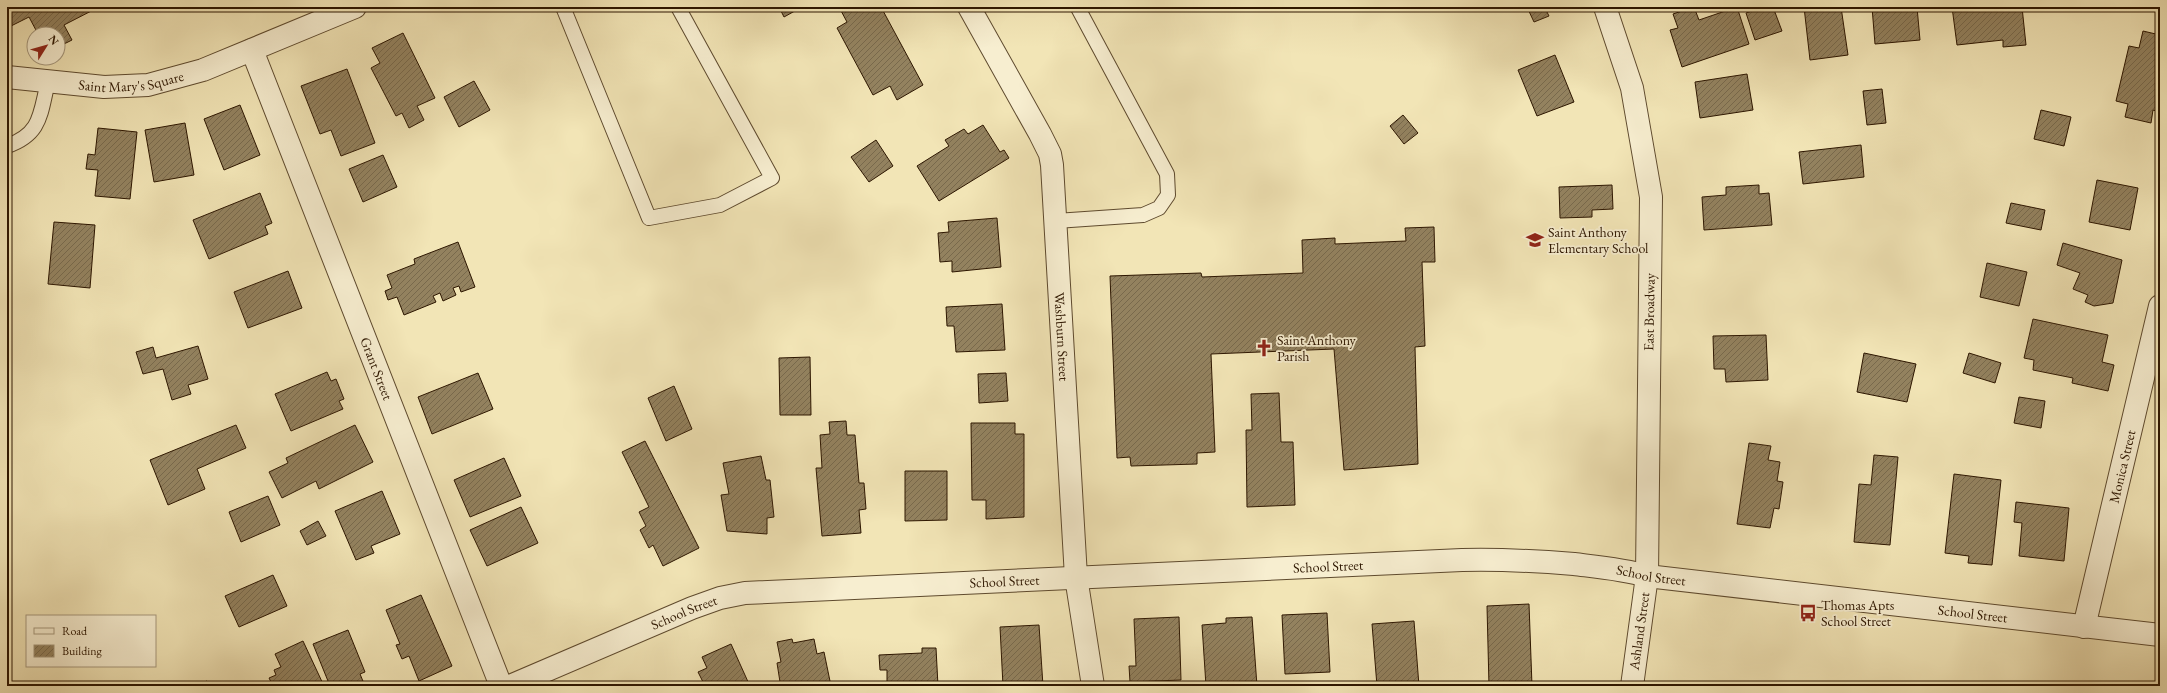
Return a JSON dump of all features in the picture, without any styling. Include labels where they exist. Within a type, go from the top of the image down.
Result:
[{"type":"street","name":"Saint Mary's Square","points":[[7,77],[104,87],[148,85],[189,75],[355,7]]},
{"type":"street","name":"Washburn Street","points":[[969,7],[1050,154],[1056,221],[1076,577],[1093,686]]},
{"type":"street","name":"East Broadway","points":[[1605,7],[1632,88],[1651,197],[1647,576]]},
{"type":"street","name":"Grant Street","points":[[252,50],[501,686]]},
{"type":"street","name":"Monica Street","points":[[2084,627],[2160,306]]},
{"type":"street","name":"School Street","points":[[510,686],[692,608],[732,595],[745,593],[1490,559],[1594,566],[1628,570],[1647,576],[2160,635]]},
{"type":"street","name":"Ashland Street","points":[[1632,686],[1647,576]]},
{"type":"lane","points":[[563,7],[649,218],[720,205],[772,178],[678,7]]},
{"type":"lane","points":[[1056,221],[1143,214],[1158,208],[1168,195],[1167,174],[1078,8],[1080,7]]},
{"type":"lane","points":[[7,146],[21,141],[38,124],[48,82]]},
{"type":"building","points":[[7,7],[99,7],[65,26],[34,26],[29,17],[7,28]]},
{"type":"building","points":[[779,7],[802,7],[784,17]]},
{"type":"building","points":[[839,7],[881,7],[923,85],[897,100],[890,86],[873,95],[837,28],[847,22]]},
{"type":"building","points":[[1527,7],[1549,7],[1545,8],[1549,16],[1534,22]]},
{"type":"building","points":[[1694,7],[1699,20],[1737,7],[1749,44],[1682,67],[1670,30],[1678,28],[1673,14]]},
{"type":"building","points":[[1764,7],[1773,7],[1782,31],[1755,40],[1746,13]]},
{"type":"building","points":[[1804,7],[1841,7],[1848,55],[1810,60]]},
{"type":"building","points":[[1872,7],[1917,7],[1920,40],[1875,44]]},
{"type":"building","points":[[1952,7],[2022,7],[2026,45],[2003,47],[2003,40],[1957,45]]},
{"type":"building","points":[[66,29],[72,40],[66,43]]},
{"type":"building","points":[[2143,31],[2160,35],[2160,108],[2159,112],[2153,110],[2151,123],[2125,117],[2128,104],[2116,101],[2129,46],[2139,48]]},
{"type":"building","points":[[403,33],[435,98],[417,106],[424,120],[409,128],[402,113],[396,116],[371,68],[380,63],[372,48]]},
{"type":"building","points":[[1555,55],[1574,102],[1537,116],[1518,70]]},
{"type":"building","points":[[347,69],[375,143],[341,156],[331,130],[320,134],[301,86]]},
{"type":"building","points":[[1747,74],[1753,110],[1700,118],[1695,82]]},
{"type":"building","points":[[474,81],[490,110],[459,127],[444,97]]},
{"type":"building","points":[[1882,89],[1886,123],[1867,125],[1863,91]]},
{"type":"building","points":[[240,105],[260,155],[224,170],[204,119]]},
{"type":"building","points":[[2041,110],[2071,117],[2064,146],[2034,139]]},
{"type":"building","points":[[1403,115],[1418,133],[1404,144],[1390,126]]},
{"type":"building","points":[[185,123],[194,175],[154,182],[145,130]]},
{"type":"building","points":[[983,125],[1000,152],[1004,150],[1009,158],[939,201],[917,166],[949,146],[945,140],[964,129],[968,134]]},
{"type":"building","points":[[98,128],[137,132],[130,199],[95,196],[98,170],[86,169],[88,154],[95,155]]},
{"type":"building","points":[[876,140],[893,166],[869,182],[851,157]]},
{"type":"building","points":[[1861,145],[1864,177],[1803,184],[1799,152]]},
{"type":"building","points":[[383,155],[397,187],[363,202],[349,169]]},
{"type":"building","points":[[2097,180],[2138,188],[2130,230],[2089,222]]},
{"type":"building","points":[[1612,185],[1613,209],[1592,210],[1592,217],[1560,218],[1559,187]]},
{"type":"building","points":[[1759,185],[1759,194],[1769,193],[1772,225],[1704,230],[1702,197],[1726,195],[1726,187]]},
{"type":"building","points":[[260,193],[272,223],[265,226],[268,234],[209,259],[193,220]]},
{"type":"building","points":[[2011,203],[2045,210],[2041,230],[2006,223]]},
{"type":"building","points":[[997,218],[1001,267],[952,272],[952,261],[940,262],[938,233],[949,232],[948,222]]},
{"type":"building","points":[[54,222],[95,225],[90,288],[48,284]]},
{"type":"building","name":"Saint Anthony Parish","points":[[1434,227],[1435,262],[1422,262],[1425,346],[1415,347],[1418,464],[1344,470],[1334,349],[1211,354],[1215,452],[1197,453],[1197,464],[1131,466],[1130,457],[1117,458],[1110,276],[1201,273],[1202,277],[1303,273],[1302,240],[1335,238],[1335,244],[1406,241],[1405,228]]},
{"type":"building","points":[[458,242],[475,287],[461,292],[459,286],[453,288],[456,295],[443,301],[440,293],[433,296],[436,302],[404,315],[397,297],[388,300],[385,291],[392,288],[387,275],[415,264],[414,259]]},
{"type":"building","points":[[2063,243],[2122,260],[2113,303],[2094,306],[2085,302],[2088,295],[2073,289],[2080,273],[2057,265]]},
{"type":"building","points":[[1987,263],[2027,272],[2019,306],[1980,297]]},
{"type":"building","points":[[288,271],[302,308],[248,328],[234,292]]},
{"type":"building","points":[[1002,304],[1005,350],[956,352],[954,326],[947,326],[946,307]]},
{"type":"building","points":[[2033,319],[2108,335],[2102,362],[2114,365],[2108,391],[2072,383],[2073,378],[2033,370],[2034,360],[2024,358]]},
{"type":"building","points":[[1766,335],[1768,380],[1726,382],[1725,369],[1714,369],[1713,336]]},
{"type":"building","points":[[198,346],[208,379],[188,385],[191,394],[172,400],[163,369],[143,374],[136,352],[153,347],[156,358]]},
{"type":"building","points":[[1864,353],[1916,364],[1907,402],[1857,392]]},
{"type":"building","points":[[1969,353],[2001,363],[1995,383],[1963,373]]},
{"type":"building","points":[[810,357],[811,415],[780,415],[779,358]]},
{"type":"building","points":[[327,372],[331,381],[336,379],[344,399],[339,401],[343,409],[291,431],[275,394]]},
{"type":"building","points":[[478,373],[493,409],[432,434],[418,397]]},
{"type":"building","points":[[1006,373],[1008,401],[979,403],[978,374]]},
{"type":"building","points":[[674,386],[692,429],[666,441],[648,398]]},
{"type":"building","points":[[1279,393],[1281,442],[1293,442],[1295,505],[1247,507],[1246,430],[1252,430],[1251,394]]},
{"type":"building","points":[[2019,397],[2045,401],[2041,428],[2014,423]]},
{"type":"building","points":[[846,421],[847,435],[855,435],[859,483],[864,483],[866,509],[859,510],[861,533],[822,536],[816,468],[822,468],[820,435],[830,434],[829,422]]},
{"type":"building","points":[[971,423],[1015,423],[1015,434],[1024,434],[1024,517],[986,519],[986,500],[972,500]]},
{"type":"building","points":[[236,425],[246,448],[197,469],[205,489],[168,505],[150,460]]},
{"type":"building","points":[[355,425],[373,462],[319,489],[316,481],[282,498],[269,472],[288,463],[286,458]]},
{"type":"building","points":[[645,441],[699,548],[663,566],[653,545],[649,548],[640,530],[646,526],[639,512],[649,507],[622,452]]},
{"type":"building","points":[[1749,443],[1771,446],[1768,460],[1780,462],[1777,481],[1783,482],[1779,509],[1774,508],[1770,528],[1737,524]]},
{"type":"building","points":[[1874,455],[1898,457],[1890,545],[1854,542],[1859,484],[1871,485]]},
{"type":"building","points":[[761,456],[766,480],[770,480],[774,517],[767,518],[767,534],[727,531],[721,495],[729,494],[723,463]]},
{"type":"building","points":[[504,458],[521,496],[470,517],[454,480]]},
{"type":"building","points":[[905,471],[947,471],[947,520],[905,521]]},
{"type":"building","points":[[1954,474],[2001,480],[1992,565],[1968,563],[1969,556],[1945,553]]},
{"type":"building","points":[[382,491],[400,534],[371,546],[374,553],[356,560],[335,511]]},
{"type":"building","points":[[268,496],[280,525],[241,542],[229,512]]},
{"type":"building","points":[[2016,502],[2069,508],[2064,561],[2019,556],[2022,523],[2014,522]]},
{"type":"building","points":[[521,507],[538,543],[487,566],[470,530]]},
{"type":"building","points":[[318,521],[326,536],[307,545],[300,531]]},
{"type":"building","points":[[273,575],[287,606],[239,627],[225,596]]},
{"type":"building","points":[[421,595],[452,666],[419,681],[409,656],[402,659],[396,645],[400,644],[386,610]]},
{"type":"building","points":[[1529,604],[1532,686],[1489,686],[1487,606]]},
{"type":"building","points":[[1327,613],[1330,672],[1285,674],[1282,615]]},
{"type":"building","points":[[1179,617],[1181,680],[1130,682],[1129,666],[1136,666],[1134,619]]},
{"type":"building","points":[[1252,617],[1257,686],[1206,686],[1202,625],[1226,623],[1226,618]]},
{"type":"building","points":[[1414,621],[1419,686],[1377,686],[1372,624]]},
{"type":"building","points":[[1039,625],[1043,686],[1003,686],[1000,627]]},
{"type":"building","points":[[348,630],[365,672],[360,674],[365,686],[330,686],[313,644]]},
{"type":"building","points":[[792,639],[793,643],[814,639],[817,654],[824,652],[831,686],[776,686],[775,683],[780,682],[777,663],[781,662],[777,642]]},
{"type":"building","points":[[303,641],[324,686],[273,686],[269,678],[276,675],[274,670],[281,667],[275,654]]},
{"type":"building","points":[[731,644],[749,684],[753,683],[754,686],[705,686],[698,672],[707,668],[702,657]]},
{"type":"building","points":[[922,648],[936,648],[938,686],[887,686],[887,670],[880,670],[879,655],[922,653]]},
{"type":"building","points":[[207,681],[209,686],[192,686]]},
{"type":"place","name":"Saint Anthony Elementary School","points":[[1535,240]]},
{"type":"place","name":"Saint Anthony Parish","points":[[1264,348]]},
{"type":"place","name":"Thomas Apts School Street","points":[[1808,613]]}]
